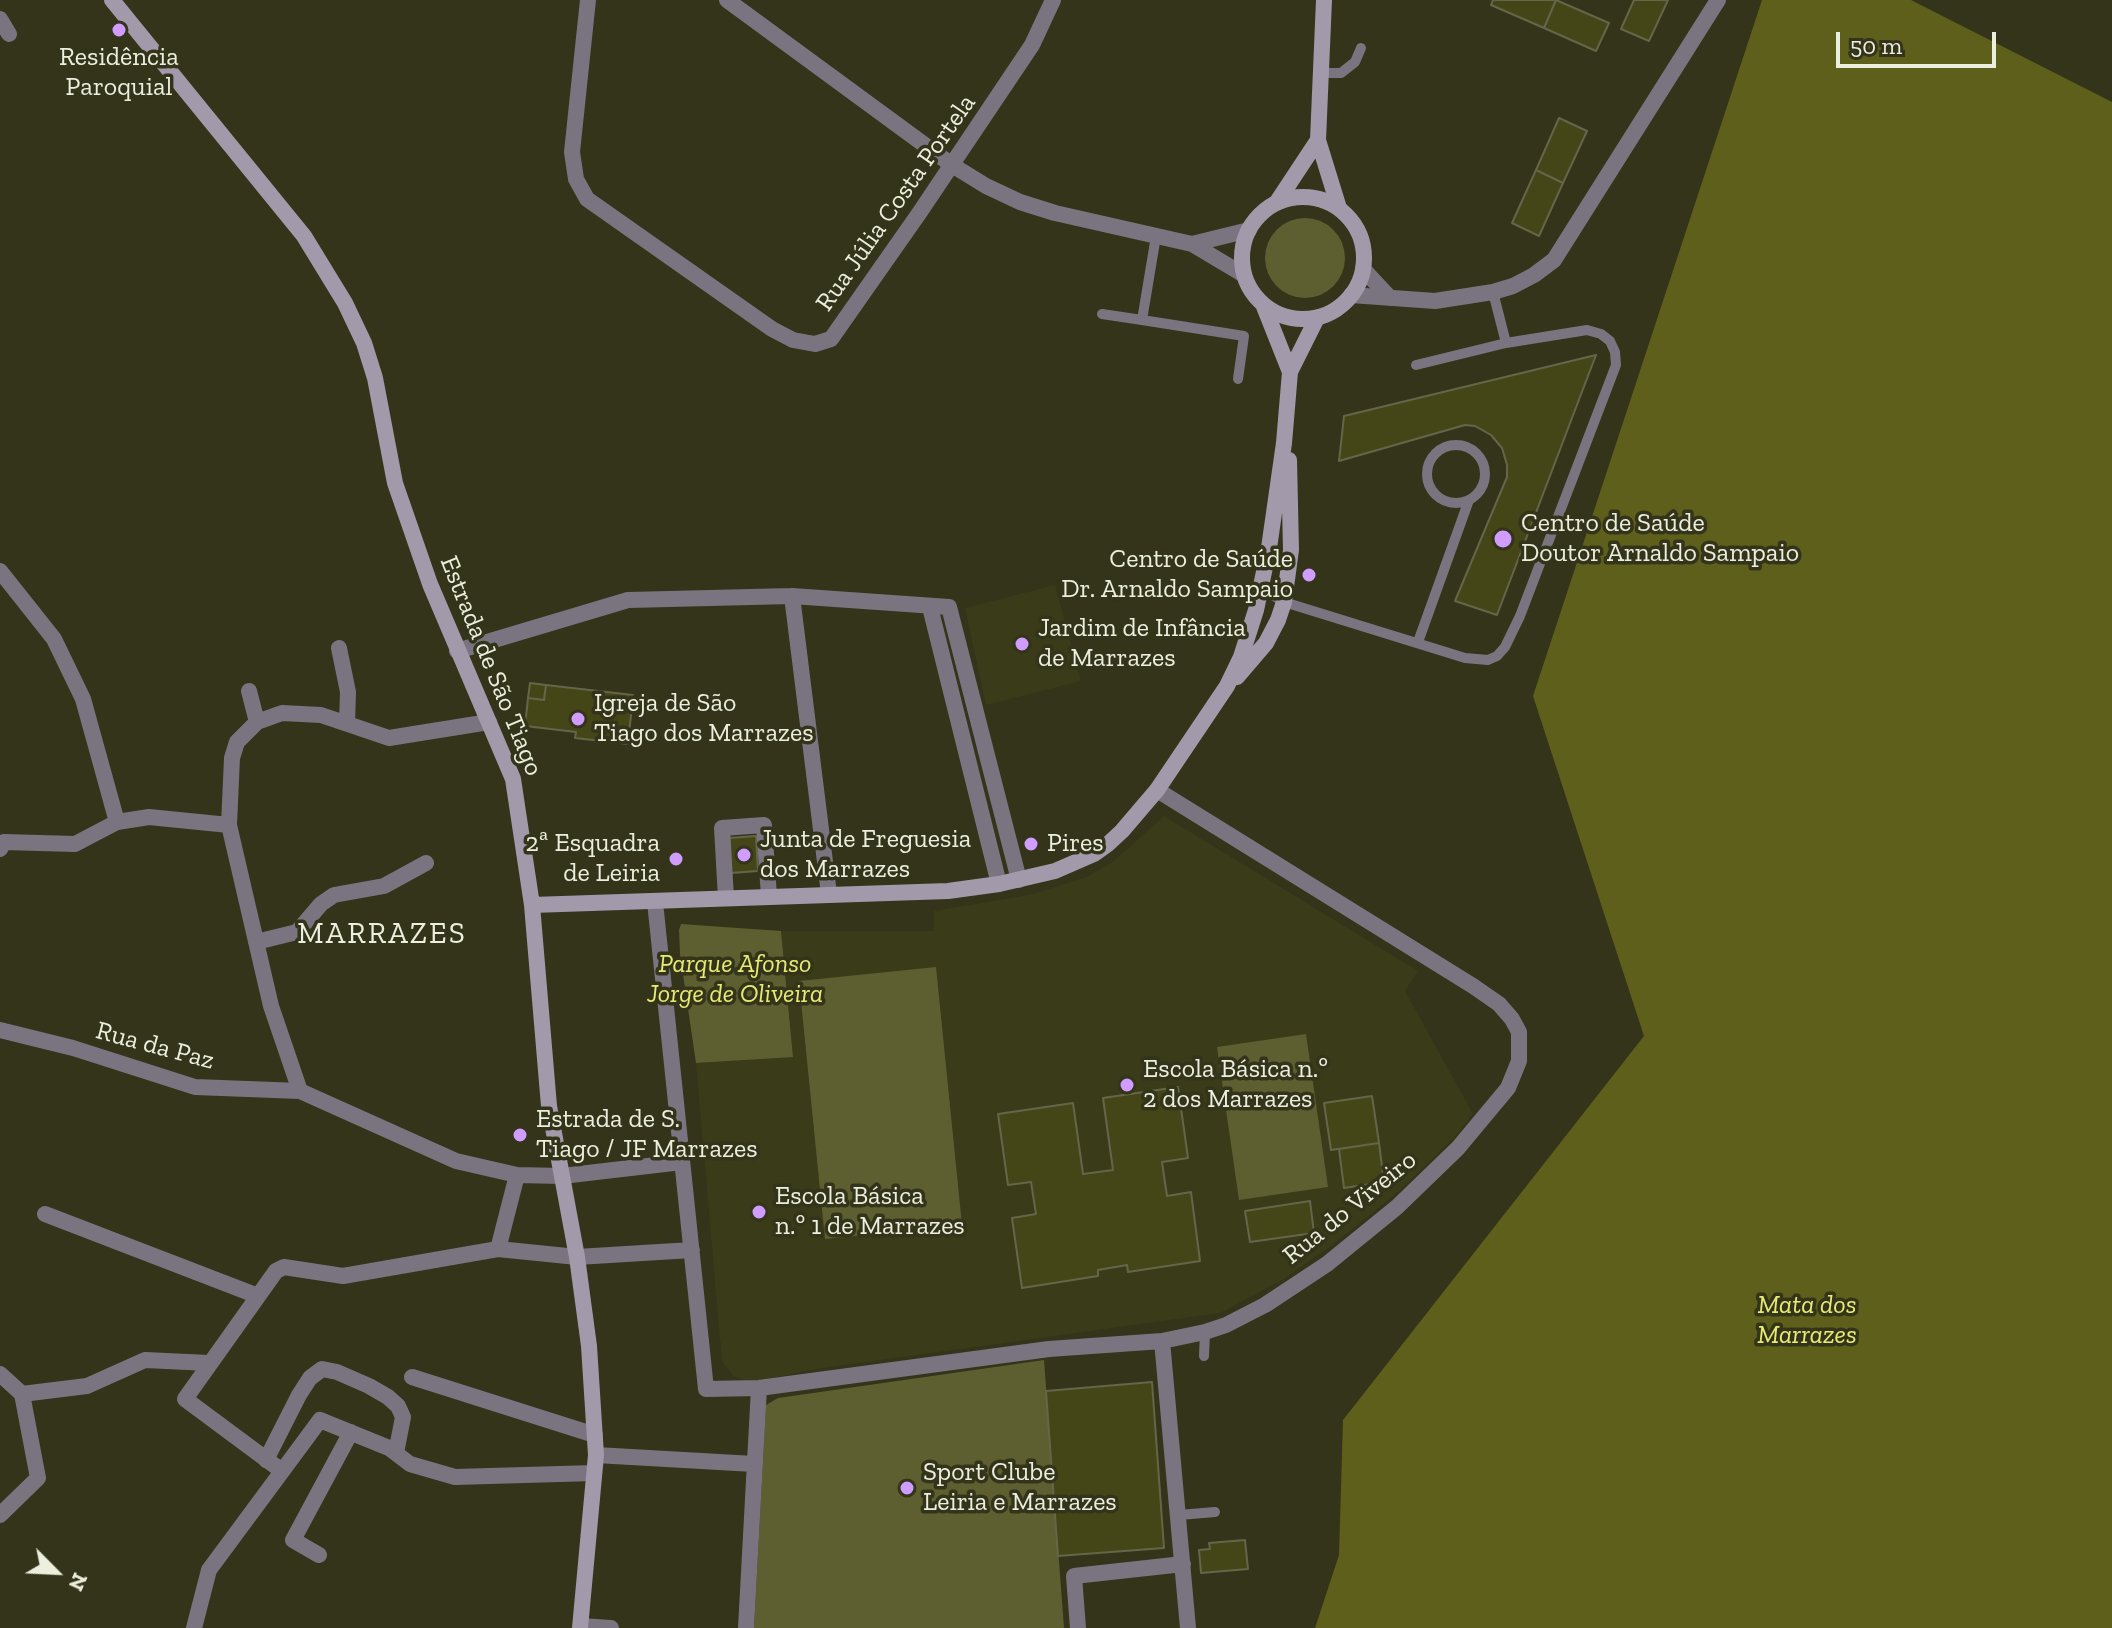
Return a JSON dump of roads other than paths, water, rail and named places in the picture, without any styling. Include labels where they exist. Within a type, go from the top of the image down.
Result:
[{"type":"main road","name":"Estrada de São Tiago","points":[[112,0],[304,236],[345,303],[364,343],[375,378],[395,483],[457,651],[518,796],[532,905],[549,1106],[577,1257],[589,1346],[596,1455],[580,1627]]},
{"type":"main road","points":[[1324,0],[1318,140],[1339,208]]},
{"type":"main road","points":[[1290,372],[1263,304],[1244,275],[1244,244],[1261,213],[1277,202],[1318,140]]},
{"type":"main road","points":[[1263,304],[1293,318],[1317,318],[1340,306],[1351,295],[1363,269],[1364,251],[1360,235],[1339,208],[1325,200],[1309,197],[1277,202]]},
{"type":"main road","points":[[1227,686],[1251,630],[1261,589],[1284,443],[1290,372],[1317,318]]},
{"type":"main road","points":[[532,905],[948,891],[999,884],[1055,871],[1094,854],[1122,831],[1157,790],[1227,686],[1266,643],[1278,620],[1284,602],[1291,550],[1288,456],[1284,443]]},
{"type":"street","name":"Rua Júlia Costa Portela","points":[[588,0],[572,152],[576,179],[587,199],[772,329],[793,340],[815,344],[831,339],[952,165],[1032,45],[1053,0]]},
{"type":"street","points":[[727,0],[952,165],[986,186],[1020,202],[1055,213],[1192,244],[1244,275]]},
{"type":"street","points":[[1351,295],[1435,301],[1493,292],[1534,275],[1554,260],[1718,0]]},
{"type":"street","points":[[0,19],[9,34]]},
{"type":"street","points":[[1192,244],[1249,230]]},
{"type":"street","points":[[1363,269],[1390,298]]},
{"type":"street","points":[[0,571],[54,639],[83,699],[117,822]]},
{"type":"street","points":[[792,596],[829,894]]},
{"type":"street","points":[[457,651],[628,600],[792,596],[949,607],[1019,880]]},
{"type":"street","points":[[930,607],[999,884]]},
{"type":"street","points":[[339,648],[348,692],[347,723]]},
{"type":"street","points":[[249,691],[257,722]]},
{"type":"street","points":[[489,722],[389,738],[303,712],[282,713],[257,722],[237,742],[232,758],[229,825],[271,1006],[300,1091],[456,1161],[517,1175],[562,1176],[682,1162]]},
{"type":"street","name":"Rua do Viveiro","points":[[692,1250],[706,1389],[759,1388],[1049,1349],[1162,1341],[1226,1325],[1278,1297],[1327,1264],[1397,1207],[1458,1148],[1508,1088],[1519,1061],[1519,1032],[1512,1019],[1499,1004],[1473,986],[1157,790]]},
{"type":"street","points":[[1,842],[75,844],[117,822],[149,817],[229,825]]},
{"type":"street","points":[[726,898],[722,828],[764,825],[769,896]]},
{"type":"street","points":[[256,942],[297,932],[321,904],[334,895],[384,886],[426,863]]},
{"type":"street","points":[[282,1471],[185,1399],[276,1271],[284,1267],[343,1276],[498,1249],[577,1257],[692,1250],[655,902]]},
{"type":"street","name":"Rua da Paz","points":[[0,1030],[73,1048],[195,1087],[300,1091]]},
{"type":"street","points":[[498,1249],[517,1175]]},
{"type":"street","points":[[45,1214],[258,1296]]},
{"type":"street","points":[[1162,1341],[1188,1628]]},
{"type":"street","points":[[22,1394],[87,1386],[145,1360],[209,1363]]},
{"type":"street","points":[[266,1460],[310,1378],[322,1369],[369,1386],[398,1406],[403,1417],[396,1453]]},
{"type":"street","points":[[0,1374],[22,1394],[38,1478],[0,1515]]},
{"type":"street","points":[[412,1377],[595,1435]]},
{"type":"street","points":[[746,1628],[759,1388]]},
{"type":"street","points":[[194,1628],[209,1570],[320,1420],[396,1453],[410,1464],[455,1477],[594,1473]]},
{"type":"street","points":[[319,1555],[293,1540],[351,1432]]},
{"type":"street","points":[[596,1455],[754,1464]]},
{"type":"street","points":[[1078,1628],[1074,1576],[1183,1564]]},
{"type":"street","points":[[580,1627],[611,1628]]},
{"type":"lane","points":[[1321,73],[1341,73],[1355,62],[1361,48]]},
{"type":"lane","points":[[1142,320],[1156,236]]},
{"type":"lane","points":[[1493,292],[1506,343]]},
{"type":"lane","points":[[1102,314],[1244,336],[1238,379]]},
{"type":"lane","points":[[1261,589],[1284,602],[1477,660],[1497,656],[1505,647],[1520,616],[1616,365],[1615,352],[1610,341],[1601,334],[1587,330],[1506,343],[1416,365]]},
{"type":"lane","points":[[1418,642],[1469,500],[1484,482],[1483,463],[1471,448],[1452,445],[1443,448],[1429,461],[1427,471],[1431,489],[1445,501],[1455,503],[1469,500]]},
{"type":"lane","points":[[1204,1356],[1205,1332]]},
{"type":"lane","points":[[1179,1515],[1215,1512]]},
{"type":"place","name":"Residência Paroquial","points":[[119,30]]},
{"type":"place","name":"Centro de Saúde Doutor Arnaldo Sampaio","points":[[1503,539]]},
{"type":"place","name":"Centro de Saúde Dr. Arnaldo Sampaio","points":[[1309,575]]},
{"type":"place","name":"Jardim de Infância de Marrazes","points":[[1022,644]]},
{"type":"place","name":"Igreja de São Tiago dos Marrazes","points":[[578,719]]},
{"type":"place","name":"Pires","points":[[1031,844]]},
{"type":"place","name":"Junta de Freguesia dos Marrazes","points":[[744,855]]},
{"type":"place","name":"2ª Esquadra de Leiria","points":[[676,859]]},
{"type":"place","name":"Escola Básica n.º 2 dos Marrazes","points":[[1127,1085]]},
{"type":"place","name":"Estrada de S. Tiago / JF Marrazes","points":[[520,1135]]},
{"type":"place","name":"Escola Básica n.º 1 de Marrazes","points":[[759,1212]]},
{"type":"place","name":"Sport Clube Leiria e Marrazes","points":[[907,1488]]},
{"type":"district","name":"MARRAZES","points":[[382,934]]},
{"type":"park label","name":"Parque Afonso Jorge de Oliveira","points":[[735,980]]},
{"type":"park label","name":"Mata dos Marrazes","points":[[1807,1321]]}]
